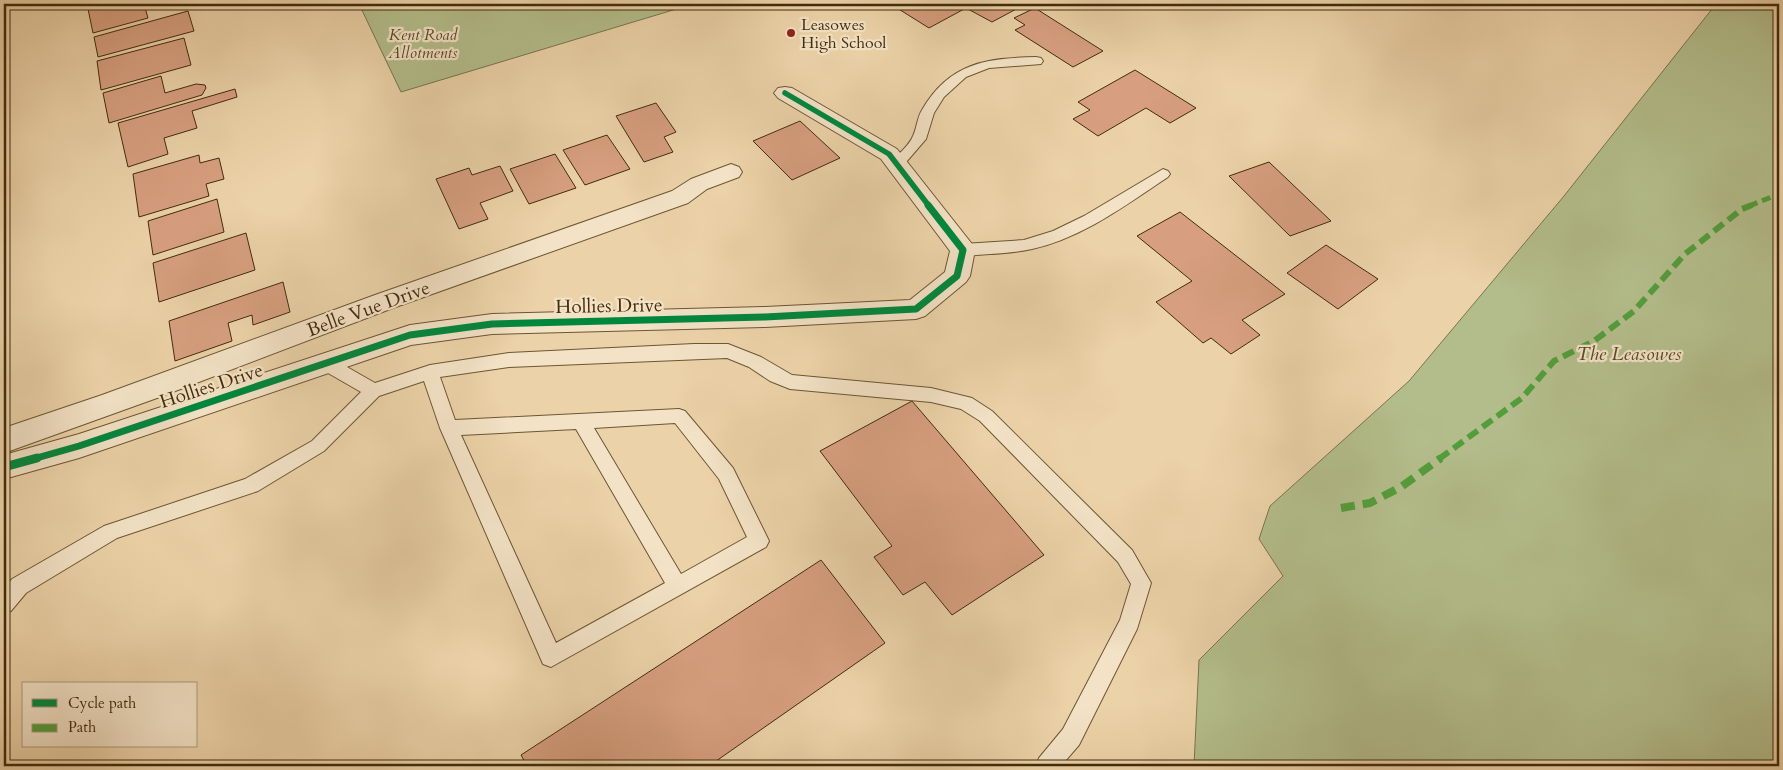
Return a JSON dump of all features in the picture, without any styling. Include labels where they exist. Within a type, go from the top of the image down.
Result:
[{"type":"street","points":[[785,93],[889,154],[963,250]]},
{"type":"street","name":"Belle Vue Drive","points":[[4,441],[206,370],[286,338],[442,281],[680,197],[699,184],[731,172]]},
{"type":"street","name":"Hollies Drive","points":[[4,467],[78,446],[328,364],[410,335],[492,324],[765,317],[916,309],[957,276],[963,250]]},
{"type":"lane","points":[[896,165],[920,138],[927,112],[945,86],[969,69],[1001,61],[1036,61]]},
{"type":"lane","points":[[963,250],[1022,246],[1043,241],[1070,230],[1164,174]]},
{"type":"lane","points":[[4,604],[19,586],[111,532],[251,485],[318,446],[373,391],[430,372],[509,360],[694,350],[728,351],[755,362],[776,376],[790,382],[931,395],[966,402],[986,416],[1125,556],[1141,583],[1130,622],[1071,737],[1047,766]]},
{"type":"lane","points":[[328,364],[373,391]]},
{"type":"lane","points":[[430,372],[449,428],[551,657],[759,541],[726,474],[679,416],[449,428]]},
{"type":"lane","points":[[581,421],[678,587]]},
{"type":"green space","name":"Kent Road Allotments","points":[[359,4],[693,4],[401,92]]},
{"type":"green space","name":"The Leasowes","points":[[1716,4],[1779,4],[1779,766],[1194,766],[1199,660],[1283,576],[1259,539],[1270,506],[1409,381],[1564,196]]},
{"type":"building","points":[[109,4],[144,4],[148,18],[93,33],[88,9]]},
{"type":"building","points":[[906,4],[1018,4],[1022,6],[992,22],[966,8],[929,28],[897,8]]},
{"type":"building","points":[[1035,8],[1103,51],[1073,67],[1015,30],[1025,25],[1014,18]]},
{"type":"building","points":[[188,11],[194,31],[98,57],[94,37]]},
{"type":"building","points":[[184,38],[191,65],[101,90],[97,61]]},
{"type":"building","points":[[1135,70],[1196,108],[1170,123],[1146,108],[1098,136],[1073,119],[1090,110],[1078,102]]},
{"type":"building","points":[[161,76],[165,93],[196,84],[205,85],[206,88],[202,95],[109,123],[103,93]]},
{"type":"building","points":[[235,89],[237,97],[192,111],[197,128],[164,138],[168,154],[128,167],[118,123]]},
{"type":"building","points":[[656,103],[676,132],[664,137],[673,152],[644,162],[616,116]]},
{"type":"building","points":[[800,121],[840,158],[792,180],[753,141]]},
{"type":"building","points":[[607,135],[630,169],[585,185],[563,150]]},
{"type":"building","points":[[555,154],[576,188],[529,204],[510,169]]},
{"type":"building","points":[[199,155],[200,163],[219,158],[224,179],[206,184],[209,196],[139,217],[133,174]]},
{"type":"building","points":[[1269,162],[1331,221],[1290,236],[1229,176]]},
{"type":"building","points":[[500,166],[513,191],[480,203],[488,219],[459,229],[436,179],[469,168],[472,175]]},
{"type":"building","points":[[217,199],[224,232],[153,255],[148,221]]},
{"type":"building","points":[[1180,212],[1285,294],[1242,320],[1260,335],[1231,354],[1211,338],[1203,343],[1156,302],[1192,281],[1137,236]]},
{"type":"building","points":[[246,233],[255,270],[159,302],[153,263]]},
{"type":"building","points":[[1326,245],[1378,279],[1338,309],[1287,273]]},
{"type":"building","points":[[283,282],[290,312],[253,325],[252,315],[228,323],[232,341],[175,361],[169,321]]},
{"type":"building","points":[[912,401],[1044,555],[952,615],[925,582],[903,595],[874,557],[892,546],[820,451]]},
{"type":"building","points":[[821,560],[885,643],[709,766],[527,766],[521,755]]},
{"type":"marked path","points":[[1341,508],[1370,503],[1401,487],[1522,398],[1554,361],[1594,341],[1634,311],[1685,254],[1742,209],[1779,194]]},
{"type":"cycle path","points":[[4,467],[79,446],[410,335],[492,324],[765,317],[916,309],[957,276],[963,250],[889,154],[785,93]]},
{"type":"place","name":"Leasowes High School","points":[[791,33]]}]
